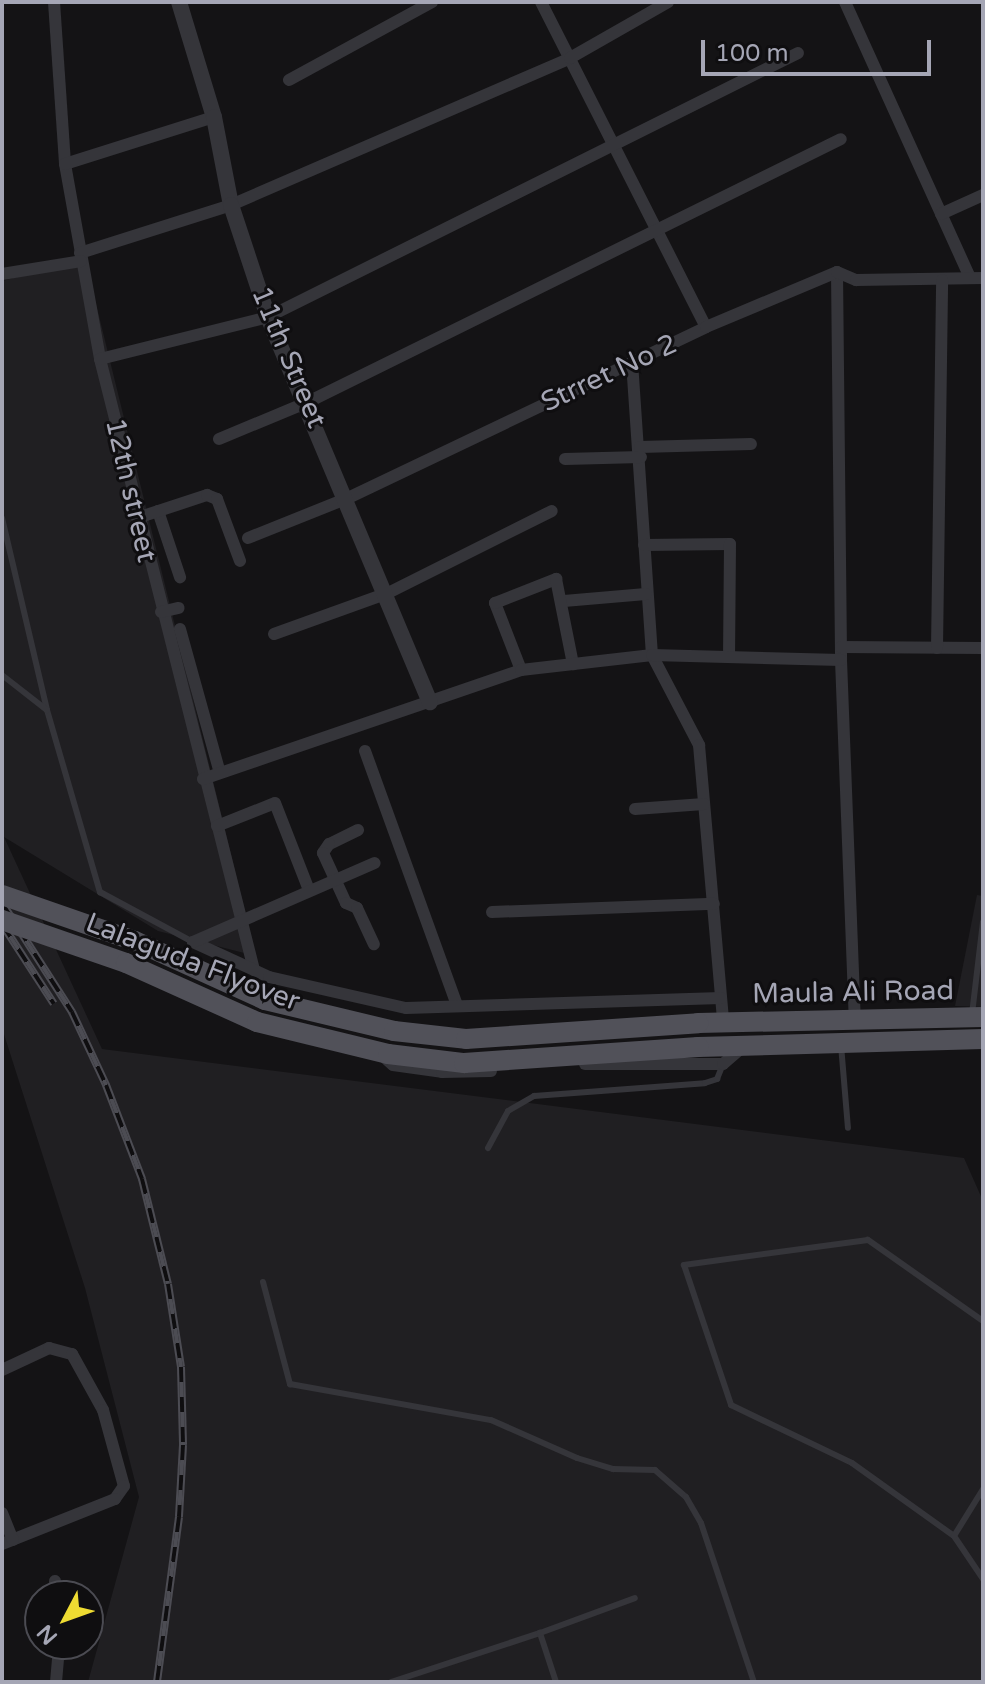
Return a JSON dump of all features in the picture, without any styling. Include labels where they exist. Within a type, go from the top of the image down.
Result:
[{"type":"main road","name":"Lalaguda Flyover","points":[[2,895],[135,941],[265,1000],[394,1031],[466,1039],[723,1022]]},
{"type":"main road","name":"Lalaguda Flyover","points":[[2,920],[126,963],[257,1022],[388,1054],[464,1063],[747,1044]]},
{"type":"main road","name":"Maula Ali Road","points":[[723,1022],[977,1017]]},
{"type":"main road","name":"Maula Ali Road","points":[[747,1044],[983,1039]]},
{"type":"street","name":"12th street","points":[[54,2],[65,164],[100,359],[203,779],[245,920],[254,970]]},
{"type":"street","name":"11th Street","points":[[179,2],[214,117],[231,205],[268,317],[308,402],[430,702]]},
{"type":"street","points":[[289,80],[432,2]]},
{"type":"street","points":[[541,2],[706,327]]},
{"type":"street","points":[[2,274],[80,257],[231,205],[570,58],[668,2]]},
{"type":"street","points":[[845,2],[941,214],[976,278],[856,280],[837,272],[841,660],[855,1018]]},
{"type":"street","points":[[100,359],[268,317],[613,142],[798,53]]},
{"type":"street","points":[[65,164],[214,117]]},
{"type":"street","points":[[219,439],[308,402],[841,139]]},
{"type":"street","points":[[941,214],[983,195]]},
{"type":"street","name":"Strret No 2","points":[[248,538],[348,498],[706,327],[837,272]]},
{"type":"street","points":[[937,648],[942,280]]},
{"type":"street","points":[[632,362],[652,655],[699,745],[723,1022]]},
{"type":"street","points":[[565,459],[751,444]]},
{"type":"street","points":[[137,518],[207,495],[217,499],[240,561]]},
{"type":"street","points":[[158,511],[180,577]]},
{"type":"street","points":[[274,634],[388,593],[552,511]]},
{"type":"street","points":[[644,545],[730,544],[729,657]]},
{"type":"street","points":[[521,670],[495,603],[556,579],[564,601],[573,664]]},
{"type":"street","points":[[564,601],[646,594]]},
{"type":"street","points":[[161,612],[179,608]]},
{"type":"street","points":[[180,629],[220,773]]},
{"type":"street","points":[[170,646],[186,643]]},
{"type":"street","points":[[841,647],[983,648]]},
{"type":"street","points":[[203,779],[521,670],[652,655],[841,660]]},
{"type":"street","points":[[365,751],[456,1003]]},
{"type":"street","points":[[217,826],[275,803],[309,890]]},
{"type":"street","points":[[635,809],[704,804]]},
{"type":"street","points":[[358,830],[324,847],[333,879],[346,903],[357,908],[374,944]]},
{"type":"street","points":[[193,942],[375,863]]},
{"type":"street","points":[[492,912],[714,904]]},
{"type":"street","points":[[193,942],[254,970],[406,1008],[456,1003],[721,998]]},
{"type":"street","points":[[378,1001],[379,1043],[384,1061],[393,1065],[471,1073],[538,1066],[723,1064],[747,1044]]},
{"type":"street","points":[[2,1370],[49,1348],[72,1354],[103,1410],[124,1486],[115,1499],[8,1542],[2,1513]]},
{"type":"street","points":[[56,1682],[58,1660]]},
{"type":"lane","points":[[2,518],[47,710],[100,892],[193,942]]},
{"type":"lane","points":[[2,675],[47,710]]},
{"type":"lane","points":[[977,1017],[983,922]]},
{"type":"lane","points":[[840,1041],[848,1128]]},
{"type":"lane","points":[[488,1148],[508,1111],[534,1096],[705,1083],[717,1079],[723,1064]]},
{"type":"lane","points":[[983,1321],[868,1240],[684,1265],[731,1405],[852,1463],[954,1536],[983,1579]]},
{"type":"lane","points":[[263,1282],[290,1384],[491,1420],[577,1458],[613,1469],[655,1470],[686,1497],[701,1523],[754,1682]]},
{"type":"lane","points":[[954,1536],[983,1489]]},
{"type":"lane","points":[[391,1682],[635,1598]]},
{"type":"lane","points":[[540,1633],[556,1682]]},
{"type":"shaded area","points":[[85,259],[256,956],[158,931],[4,837],[102,1049],[964,1158],[983,1201],[983,1682],[88,1682],[94,1660],[104,1660],[104,1624],[139,1497],[85,1288],[2,1028],[2,281]]},
{"type":"shaded area","points":[[977,895],[983,896],[983,1007],[955,1006]]},
{"type":"railway","points":[[2,903],[72,1012],[106,1085],[142,1179],[168,1284],[181,1367],[183,1445],[179,1517],[157,1682]]},
{"type":"railway","points":[[2,924],[54,1004]]}]
